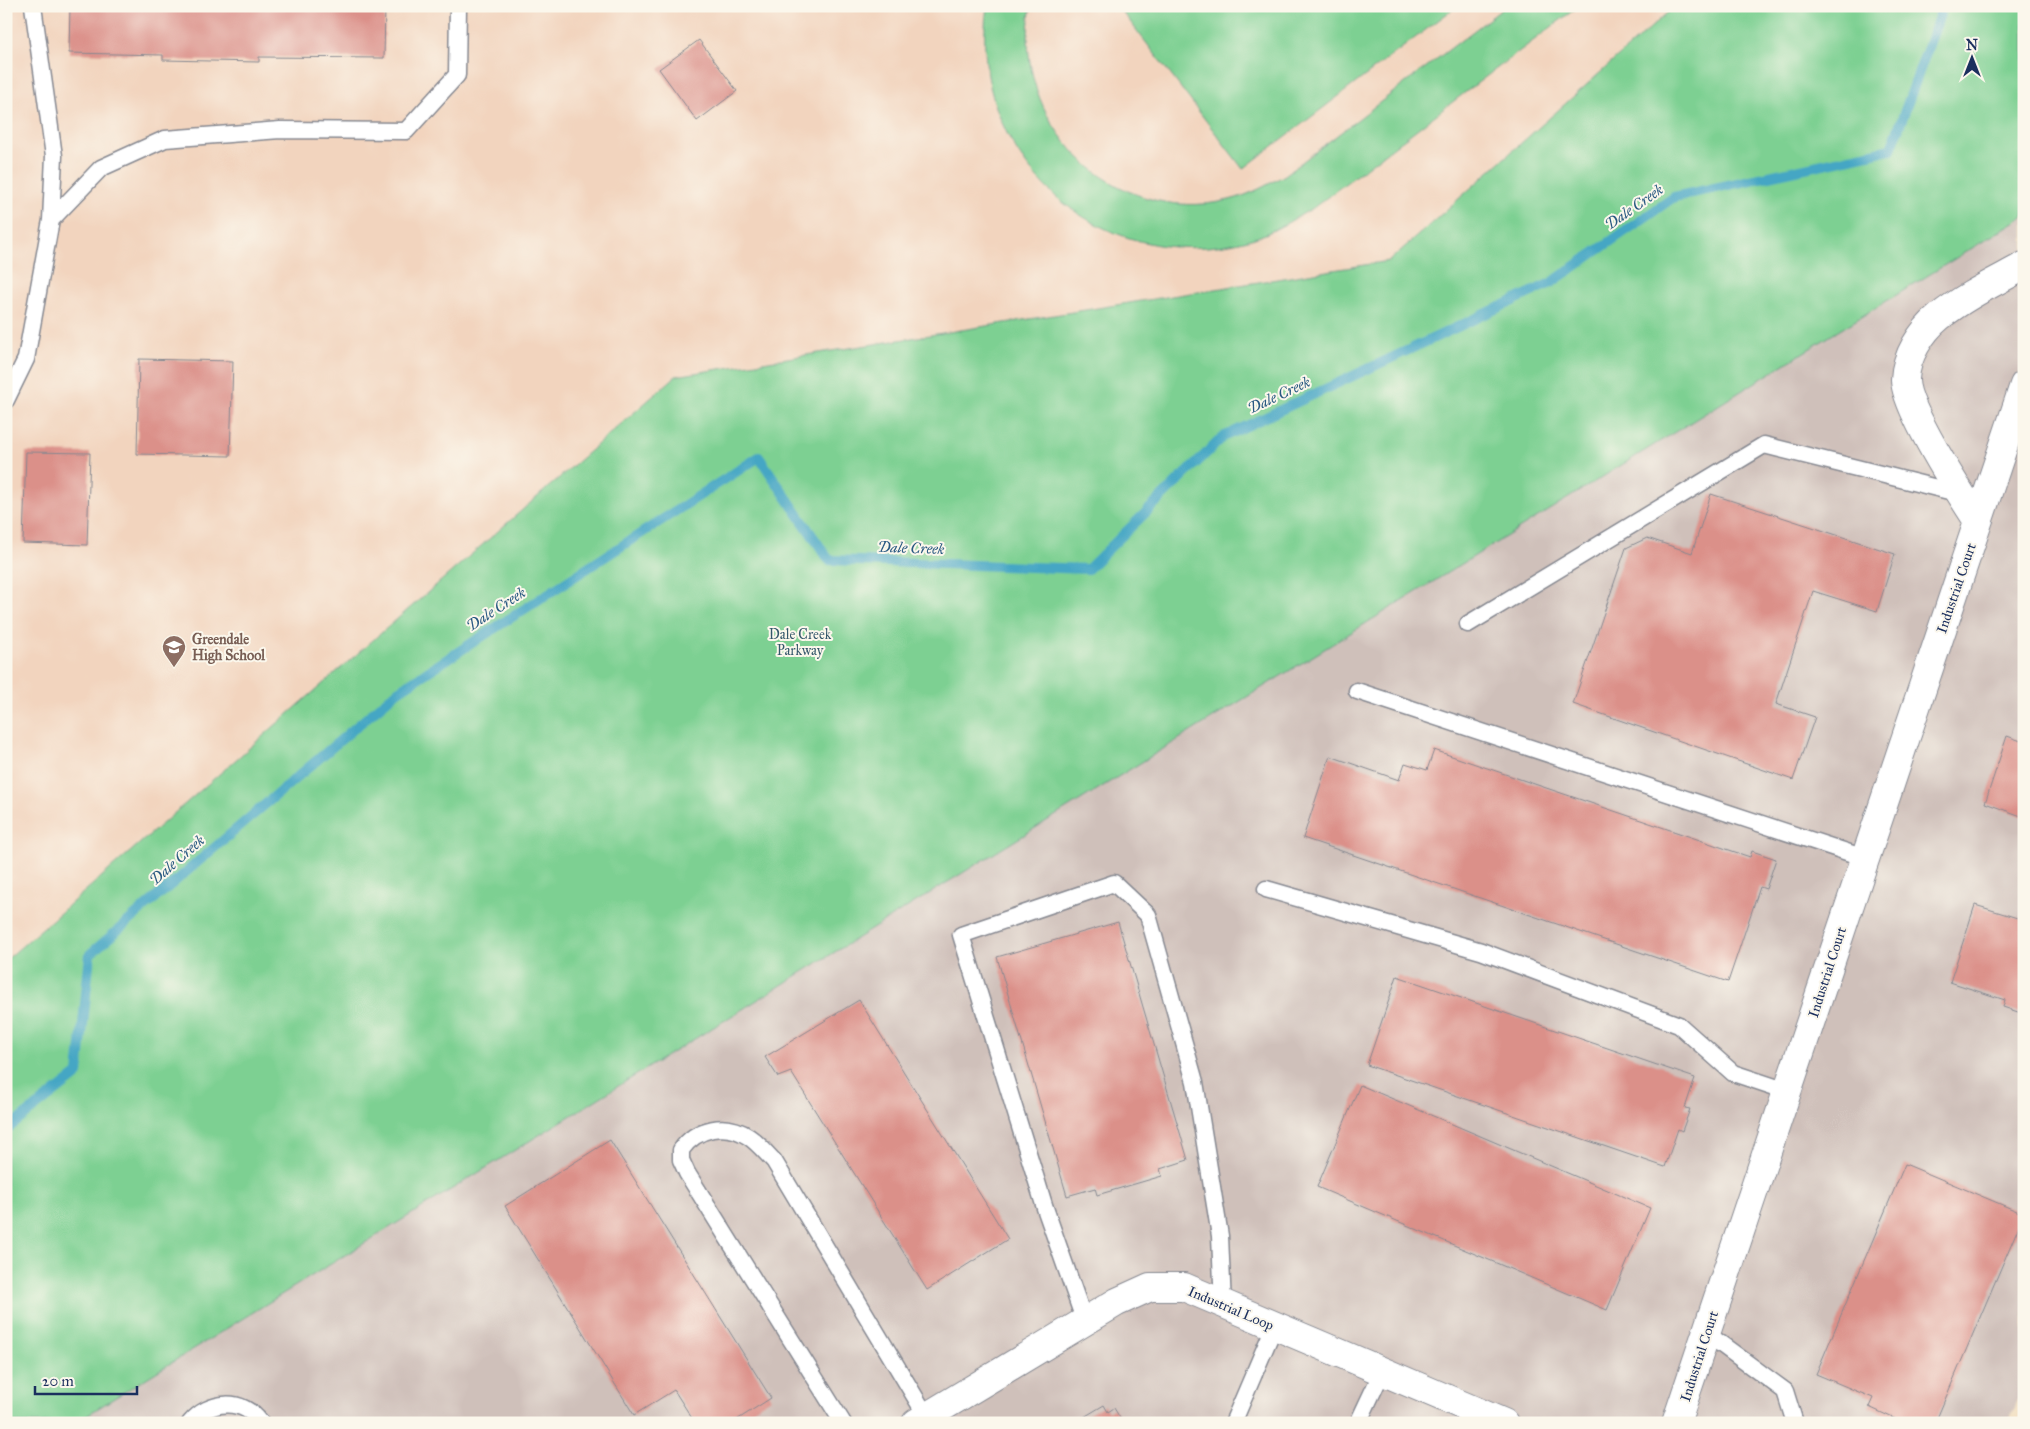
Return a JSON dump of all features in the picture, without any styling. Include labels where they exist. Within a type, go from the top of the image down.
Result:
[{"type":"street","points":[[1978,521],[1910,405],[1905,380],[1912,348],[1937,319],[1966,297],[2024,266]]},
{"type":"street","name":"Industrial Court","points":[[1676,1423],[2024,385]]},
{"type":"street","name":"Industrial Loop","points":[[921,1420],[1117,1302],[1150,1287],[1184,1287],[1223,1306],[1504,1423]]},
{"type":"lane","points":[[6,400],[26,359],[51,220],[54,156],[32,6]]},
{"type":"lane","points":[[51,220],[101,168],[165,139],[280,130],[406,131],[457,74],[458,6]]},
{"type":"lane","points":[[1468,624],[1764,445],[1961,494]]},
{"type":"lane","points":[[1357,691],[1865,858]]},
{"type":"lane","points":[[1085,1322],[1045,1208],[961,935],[1114,883],[1148,916],[1195,1082],[1220,1236],[1223,1306]]},
{"type":"lane","points":[[1266,889],[1481,952],[1679,1025],[1733,1073],[1788,1090]]},
{"type":"lane","points":[[843,1423],[686,1173],[681,1160],[681,1150],[696,1134],[711,1129],[732,1129],[749,1137],[774,1161],[921,1420]]},
{"type":"lane","points":[[1234,1423],[1274,1327]]},
{"type":"lane","points":[[1706,1333],[1785,1391],[1795,1423]]},
{"type":"lane","points":[[1358,1423],[1382,1372]]},
{"type":"lane","points":[[190,1423],[199,1414],[223,1403],[244,1406],[261,1423]]},
{"type":"shaded area","name":"Greendale High School","points":[[6,6],[1675,6],[1389,261],[676,376],[6,960]]},
{"type":"shaded area","points":[[2024,216],[2024,1386],[2008,1423],[74,1423]]},
{"type":"green space","points":[[987,6],[1031,6],[1028,49],[1036,89],[1053,125],[1078,157],[1110,181],[1146,198],[1186,204],[1237,198],[1285,175],[1506,6],[1579,6],[1313,208],[1265,234],[1248,240],[1193,248],[1142,242],[1095,223],[1054,195],[1021,157],[998,112],[986,61]]},
{"type":"green space","points":[[1118,6],[1457,6],[1243,169]]},
{"type":"green space","name":"Dale Creek Parkway","points":[[1675,6],[2024,6],[2024,216],[74,1423],[6,1423],[6,960],[676,376],[1389,261]]},
{"type":"building","points":[[70,6],[385,6],[384,58],[259,57],[259,62],[163,60],[163,55],[69,53]]},
{"type":"building","points":[[699,40],[737,91],[697,121],[659,69]]},
{"type":"building","points":[[139,359],[233,361],[230,456],[137,454]]},
{"type":"building","points":[[26,452],[90,453],[87,545],[23,543]]},
{"type":"building","points":[[1711,494],[1895,554],[1877,611],[1813,591],[1776,704],[1815,717],[1793,780],[1573,704],[1626,548],[1647,538],[1692,553]]},
{"type":"building","points":[[2007,736],[2024,742],[2024,817],[1985,803]]},
{"type":"building","points":[[1434,750],[1750,857],[1752,851],[1776,859],[1766,889],[1760,887],[1728,982],[1303,838],[1330,756],[1399,780],[1405,763],[1427,770]]},
{"type":"building","points":[[1975,905],[2024,920],[2024,1014],[2003,1007],[2005,1000],[1950,982]]},
{"type":"building","points":[[1118,922],[1188,1160],[1160,1169],[1162,1176],[1097,1195],[1095,1188],[1067,1196],[997,957]]},
{"type":"building","points":[[1397,976],[1695,1078],[1685,1108],[1690,1109],[1682,1131],[1678,1129],[1665,1167],[1367,1065]]},
{"type":"building","points":[[859,1000],[1008,1239],[927,1290],[791,1072],[778,1077],[765,1057]]},
{"type":"building","points":[[1360,1085],[1650,1208],[1607,1310],[1317,1187]]},
{"type":"building","points":[[610,1140],[771,1398],[732,1423],[695,1423],[674,1390],[634,1415],[505,1206]]},
{"type":"building","points":[[1905,1164],[2024,1214],[1935,1423],[1904,1423],[1869,1407],[1873,1398],[1816,1374]]},
{"type":"building","points":[[1104,1405],[1108,1412],[1114,1408],[1123,1423],[1074,1423]]},
{"type":"waterway","name":"Dale Creek","points":[[6,1130],[78,1074],[90,954],[398,691],[759,457],[829,560],[1088,569],[1223,437],[1551,283],[1674,197],[1891,149],[1943,6]]},
{"type":"place","name":"Greendale High School","points":[[174,668]]}]
